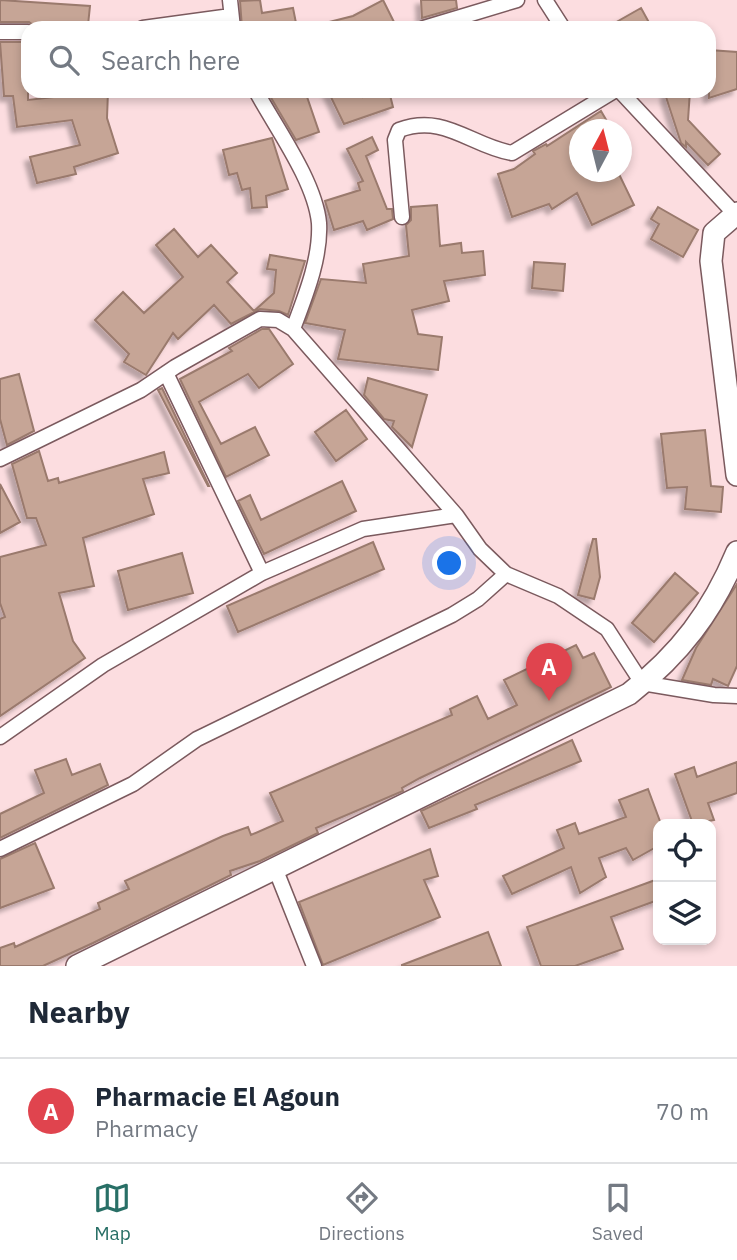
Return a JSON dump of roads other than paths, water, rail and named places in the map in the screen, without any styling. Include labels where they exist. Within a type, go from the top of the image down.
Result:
[{"type":"street","points":[[230,0],[232,21]]},
{"type":"street","points":[[447,21],[517,0]]},
{"type":"street","points":[[545,0],[558,21]]},
{"type":"street","points":[[0,32],[21,32]]},
{"type":"street","points":[[260,98],[308,186],[318,223],[316,255],[293,329]]},
{"type":"street","points":[[402,217],[395,140],[399,130],[413,124],[453,129],[497,150],[512,153],[602,98]]},
{"type":"street","points":[[627,98],[735,213],[714,233],[711,261],[737,475]]},
{"type":"street","points":[[0,459],[141,390],[260,319],[278,320],[293,329],[456,515],[480,549],[506,574],[558,596],[607,629],[642,683],[713,695],[737,696]]},
{"type":"street","points":[[166,373],[262,573]]},
{"type":"street","points":[[0,737],[103,665],[262,573],[363,529],[456,515]]},
{"type":"street","points":[[78,966],[629,694],[668,663],[708,610],[737,552]]},
{"type":"street","points":[[0,849],[133,784],[197,739],[452,615],[478,598],[506,574]]},
{"type":"street","points":[[275,869],[314,966]]},
{"type":"place","name":"Pharmacie El Agoun","points":[[549,701]]}]
